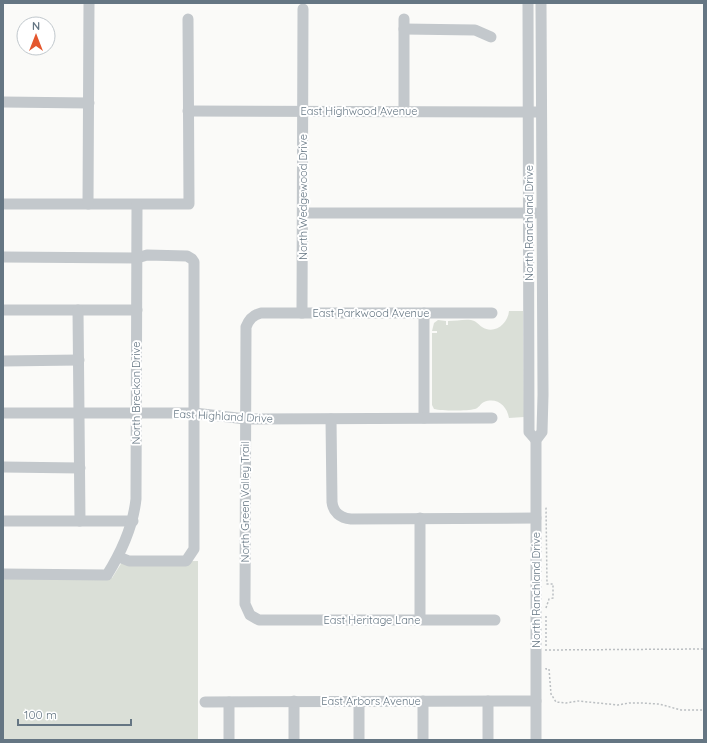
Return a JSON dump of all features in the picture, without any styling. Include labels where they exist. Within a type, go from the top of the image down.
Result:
[{"type":"street","points":[[88,204],[89,3]]},
{"type":"street","name":"North Ranchland Drive","points":[[528,3],[530,432],[536,440]]},
{"type":"street","name":"North Ranchland Drive","points":[[536,740],[536,440],[542,432],[541,3]]},
{"type":"street","name":"North Wedgewood Drive","points":[[302,313],[303,10]]},
{"type":"street","points":[[3,204],[189,204],[188,19]]},
{"type":"street","points":[[404,111],[404,24],[475,30],[491,37]]},
{"type":"street","points":[[3,102],[89,102]]},
{"type":"street","name":"East Highwood Avenue","points":[[188,111],[542,112]]},
{"type":"street","name":"North Breckon Drive","points":[[3,574],[107,575],[119,557],[133,521],[136,499],[137,204]]},
{"type":"street","points":[[302,213],[541,213]]},
{"type":"street","points":[[3,257],[137,258],[147,255],[187,256],[194,262],[194,549],[186,561],[129,561],[119,557]]},
{"type":"street","points":[[3,310],[136,310]]},
{"type":"street","points":[[78,310],[80,521]]},
{"type":"street","name":"East Parkwood Avenue","points":[[252,317],[261,313],[492,312]]},
{"type":"street","points":[[424,313],[424,418]]},
{"type":"street","name":"North Green Valley Trail","points":[[250,615],[245,604],[246,327],[248,321],[252,317]]},
{"type":"street","points":[[3,361],[79,360]]},
{"type":"street","name":"East Highland Drive","points":[[3,413],[194,413],[246,419],[492,418]]},
{"type":"street","points":[[331,419],[332,506],[341,517],[536,518]]},
{"type":"street","points":[[3,467],[80,468]]},
{"type":"street","points":[[420,518],[420,620]]},
{"type":"street","points":[[3,521],[133,521]]},
{"type":"street","name":"East Heritage Lane","points":[[250,615],[260,620],[495,620]]},
{"type":"street","points":[[359,701],[359,740]]},
{"type":"street","points":[[423,701],[423,740]]},
{"type":"street","points":[[488,701],[488,740]]},
{"type":"street","name":"East Arbors Avenue","points":[[205,702],[536,701]]},
{"type":"street","points":[[229,702],[229,740]]},
{"type":"street","points":[[294,702],[294,740]]},
{"type":"path","points":[[546,506],[547,584],[553,584],[553,598],[549,600],[546,608]]},
{"type":"path","points":[[546,615],[547,641],[545,650],[704,650]]},
{"type":"path","points":[[545,664],[546,669],[549,669],[551,694],[556,702],[566,703],[578,701],[618,706],[629,703],[641,703],[659,704],[681,710],[704,710]]},
{"type":"shaded area","points":[[509,311],[523,311],[524,417],[509,418],[504,406],[493,401],[484,402],[471,410],[434,409],[432,405],[432,333],[437,333],[437,331],[432,331],[434,323],[438,320],[446,321],[446,325],[448,325],[448,321],[471,320],[482,327],[491,330],[500,327],[503,324]]},
{"type":"shaded area","points":[[198,561],[198,740],[3,740],[3,577],[112,578],[122,562]]}]
